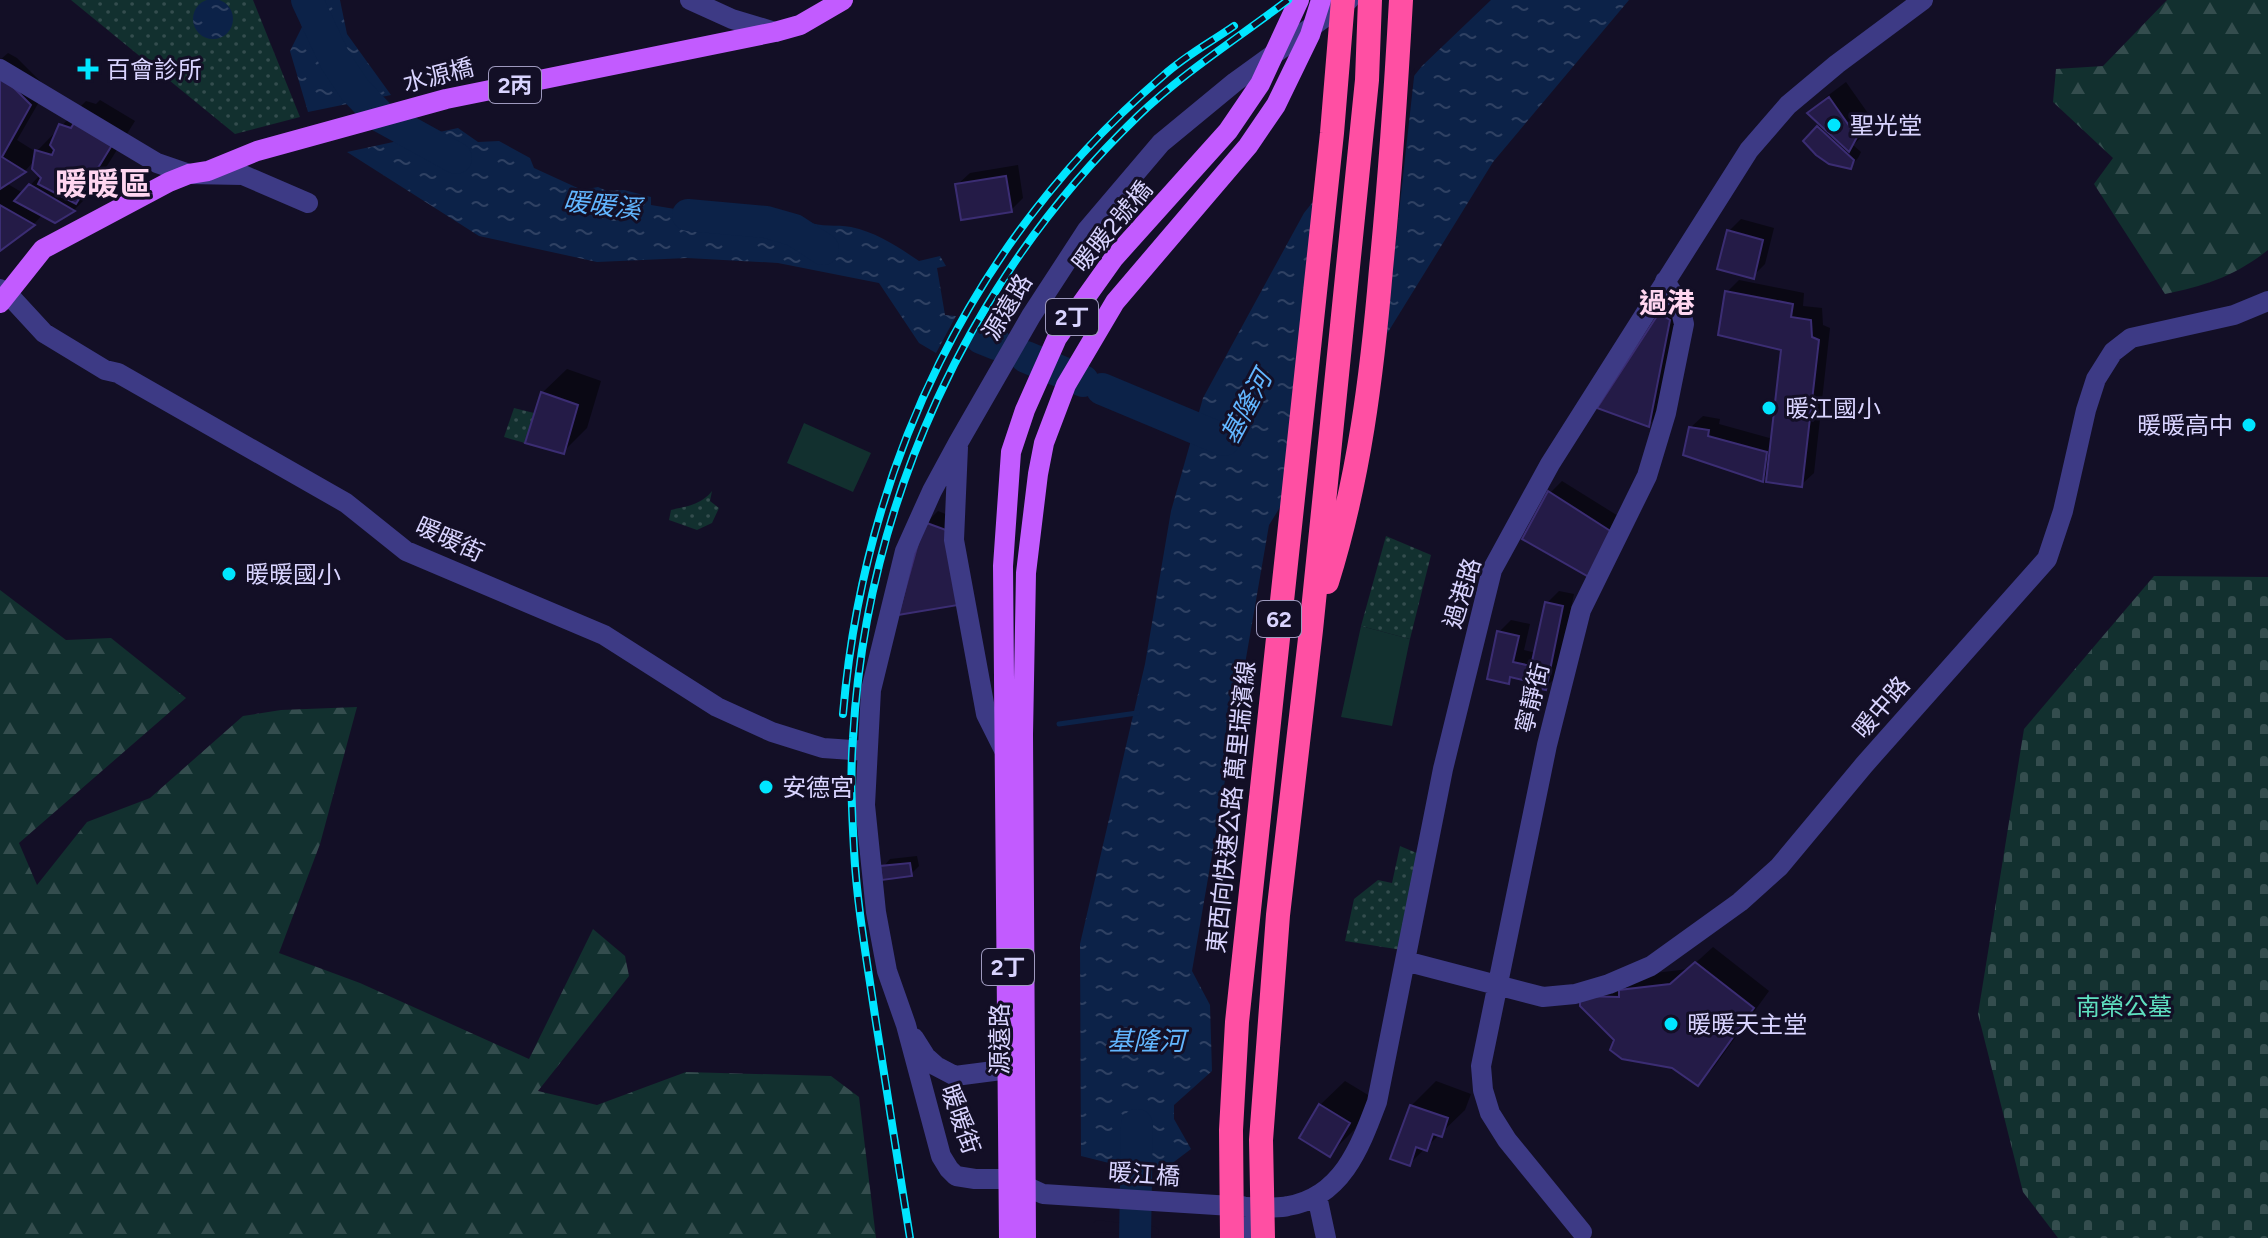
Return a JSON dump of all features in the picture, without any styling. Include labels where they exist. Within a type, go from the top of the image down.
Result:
[{"type":"highway","name":"東西向快速公路 萬里瑞濱線","points":[[1232,1238],[1231,1130],[1237,1022],[1329,165],[1343,0]]},
{"type":"highway","name":"62","points":[[1263,1238],[1261,1140],[1278,915],[1311,630],[1367,80],[1370,0]]},
{"type":"highway","points":[[1311,630],[1336,554],[1357,468],[1374,351],[1401,0]]},
{"type":"main road","name":"2丙","points":[[775,32],[800,25],[843,0]]},
{"type":"main road","name":"暖暖2號橋","points":[[1014,696],[1003,566],[1011,452],[1025,410],[1057,338],[1114,258],[1228,131],[1252,96],[1299,0]]},
{"type":"main road","name":"2丁","points":[[1014,696],[1038,474],[1044,443],[1066,385],[1115,302],[1248,146],[1276,105],[1310,35],[1321,0]]},
{"type":"main road","name":"水源橋","points":[[189,174],[208,171],[257,151],[446,99],[775,32]]},
{"type":"main road","name":"2丙","points":[[3,295],[43,249],[189,174]]},
{"type":"main road","name":"源遠路","points":[[1014,696],[1005,752],[1026,1238]]},
{"type":"main road","name":"源遠路","points":[[1014,696],[1017,1068]]},
{"type":"main road","name":"源遠路","points":[[1009,1238],[1026,1186]]},
{"type":"street","points":[[690,0],[732,19],[775,32]]},
{"type":"street","name":"源遠路","points":[[1005,752],[986,714],[954,540],[958,443],[1031,316],[1087,230],[1161,143],[1235,82],[1349,0]]},
{"type":"street","name":"過港路","points":[[1242,1206],[1289,1206],[1317,1196],[1334,1185],[1359,1148],[1377,1102],[1443,769],[1492,570],[1550,464],[1749,150],[1788,105],[1923,0]]},
{"type":"street","points":[[0,69],[157,163],[189,174],[243,175],[308,203]]},
{"type":"street","name":"寧靜街","points":[[1581,1236],[1490,1113],[1483,1090],[1481,1066],[1547,745],[1581,610],[1647,476],[1666,413],[1684,324],[1679,303],[1665,281]]},
{"type":"street","name":"暖暖街","points":[[3,295],[44,333],[346,503],[406,551],[604,635],[717,707],[772,732],[823,748],[867,751]]},
{"type":"street","name":"暖中路","points":[[1405,961],[1543,997],[1575,994],[1651,966],[1740,902],[1779,867],[2047,559],[2063,511],[2092,389],[2113,352],[2131,338],[2234,315],[2268,301]]},
{"type":"street","name":"暖暖街","points":[[958,443],[905,551],[871,690],[865,805],[876,912],[887,971],[906,1025],[941,1156],[956,1176],[1026,1186]]},
{"type":"street","name":"暖暖街","points":[[906,1025],[926,1057],[955,1076],[1017,1068]]},
{"type":"street","name":"暖江橋","points":[[1026,1186],[1242,1206]]},
{"type":"street","points":[[1317,1196],[1326,1238]]},
{"type":"street","points":[[1242,1206],[1246,1238]]},
{"type":"green space","points":[[71,0],[253,0],[300,117],[235,134]]},
{"type":"green space","points":[[2167,0],[2268,0],[2268,250],[2244,267],[2219,279],[2165,294],[2094,184],[2113,158],[2053,102],[2056,69],[2103,66]]},
{"type":"green space","points":[[514,408],[534,413],[525,443],[504,437]]},
{"type":"green space","points":[[804,423],[871,453],[853,492],[787,463]]},
{"type":"green space","points":[[712,491],[710,501],[719,508],[712,523],[697,530],[669,520],[671,510],[698,502]]},
{"type":"green space","points":[[1386,536],[1431,555],[1410,639],[1361,626]]},
{"type":"green space","name":"南榮公墓","points":[[2154,576],[2268,577],[2268,1238],[2058,1238],[2023,1192],[1978,1014],[2024,729]]},
{"type":"green space","points":[[0,590],[66,640],[111,638],[186,698],[19,843],[37,885],[87,822],[150,798],[243,716],[281,710],[357,707],[320,844],[279,953],[360,983],[529,1059],[593,929],[625,956],[629,976],[538,1091],[597,1105],[686,1072],[831,1076],[859,1097],[876,1238],[0,1238]]},
{"type":"green space","points":[[1361,626],[1410,639],[1392,726],[1341,717]]},
{"type":"green space","points":[[1400,846],[1419,854],[1402,950],[1345,941],[1354,899],[1378,880],[1392,883]]},
{"type":"water","points":[[213,-1],[227,5],[233,19],[227,33],[213,39],[199,33],[193,19],[199,5]]},
{"type":"water","points":[[294,0],[340,0],[347,34],[391,95],[308,112],[290,51],[302,27]]},
{"type":"water","name":"基隆河","points":[[1491,0],[1629,0],[1493,162],[1269,525],[1192,971],[1210,1005],[1212,1071],[1174,1105],[1174,1119],[1191,1149],[1162,1171],[1121,1166],[1081,1156],[1080,944],[1145,664],[1171,511],[1203,398],[1304,213],[1422,66]]},
{"type":"water","points":[[458,128],[478,142],[499,141],[530,158],[534,168],[582,190],[598,187],[607,191],[624,190],[651,197],[651,205],[787,228],[807,221],[851,227],[878,236],[919,261],[940,256],[946,266],[937,268],[945,315],[956,316],[936,353],[919,343],[879,283],[778,263],[687,258],[597,262],[479,236],[347,152]]},
{"type":"pier","points":[[1415,68],[1384,347],[1280,515],[1320,186]]},
{"type":"pier","points":[[1097,1220],[1155,1227],[1159,1235],[1093,1232],[1093,1223]]},
{"type":"building","points":[[0,74],[31,105],[2,157],[26,172],[0,189]]},
{"type":"building","name":"聖光堂","points":[[1829,97],[1857,137],[1849,152],[1807,113]]},
{"type":"building","points":[[74,123],[112,145],[76,204],[38,184],[41,178],[32,169],[35,150],[52,155],[54,150],[50,145],[59,124],[71,128]]},
{"type":"building","points":[[1817,126],[1854,160],[1851,169],[1829,164],[1803,141]]},
{"type":"building","points":[[1006,176],[1012,212],[961,220],[955,184]]},
{"type":"building","points":[[29,184],[75,211],[55,223],[14,201]]},
{"type":"building","points":[[0,205],[35,225],[0,251]]},
{"type":"building","points":[[1727,230],[1763,240],[1754,279],[1717,269]]},
{"type":"building","points":[[1725,291],[1793,304],[1791,317],[1811,320],[1812,337],[1819,340],[1802,487],[1766,482],[1781,350],[1718,335]]},
{"type":"building","points":[[1659,313],[1670,320],[1649,427],[1597,408]]},
{"type":"building","points":[[541,392],[578,405],[564,454],[525,443]]},
{"type":"building","points":[[1689,427],[1709,430],[1708,436],[1767,452],[1763,482],[1683,455]]},
{"type":"building","points":[[1548,491],[1612,532],[1589,577],[1522,539]]},
{"type":"building","points":[[924,522],[946,530],[958,605],[898,615]]},
{"type":"building","points":[[1545,602],[1563,606],[1546,690],[1526,686],[1527,681],[1510,677],[1509,684],[1487,679],[1497,631],[1519,636],[1513,662],[1531,666]]},
{"type":"building","points":[[910,863],[912,876],[882,880],[880,866]]},
{"type":"building","name":"暖暖天主堂","points":[[1695,962],[1754,1008],[1698,1086],[1672,1068],[1622,1059],[1610,1050],[1614,1040],[1580,1006],[1580,996],[1619,997],[1619,990],[1670,984]]},
{"type":"building","points":[[1319,1104],[1350,1123],[1330,1157],[1299,1138]]},
{"type":"building","points":[[1410,1105],[1448,1118],[1442,1137],[1433,1134],[1427,1151],[1416,1147],[1410,1166],[1390,1159]]},
{"type":"waterway","name":"暖暖溪","points":[[307,0],[335,60],[355,90],[380,116],[456,158]]},
{"type":"waterway","name":"暖暖溪","points":[[688,215],[766,222],[794,230],[823,249]]},
{"type":"waterway","name":"暖暖溪","points":[[981,338],[996,344]]},
{"type":"waterway","name":"暖暖溪","points":[[1026,357],[1083,381]]},
{"type":"waterway","name":"暖暖溪","points":[[1102,389],[1224,440]]},
{"type":"waterway","points":[[1059,724],[1137,713]]},
{"type":"waterway","name":"基隆河","points":[[1135,1238],[1137,1125]]},
{"type":"railway","points":[[910,1238],[860,913],[851,780],[862,650],[879,565],[904,481],[937,400],[977,322],[1024,249],[1078,180],[1156,100],[1288,0]]},
{"type":"railway","points":[[843,714],[855,622],[875,532],[903,445],[940,362],[984,283],[1036,209],[1096,139],[1172,68],[1234,26]]},
{"type":"place","name":"百會診所","points":[[88,69]]},
{"type":"place","name":"聖光堂","points":[[1834,125]]},
{"type":"place","name":"暖江國小","points":[[1769,408]]},
{"type":"place","name":"暖暖高中","points":[[2249,425]]},
{"type":"place","name":"暖暖國小","points":[[229,574]]},
{"type":"place","name":"安德宮","points":[[766,787]]},
{"type":"place","name":"暖暖天主堂","points":[[1671,1024]]},
{"type":"district","name":"暖暖區","points":[[103,184]]},
{"type":"district","name":"過港","points":[[1667,303]]}]
